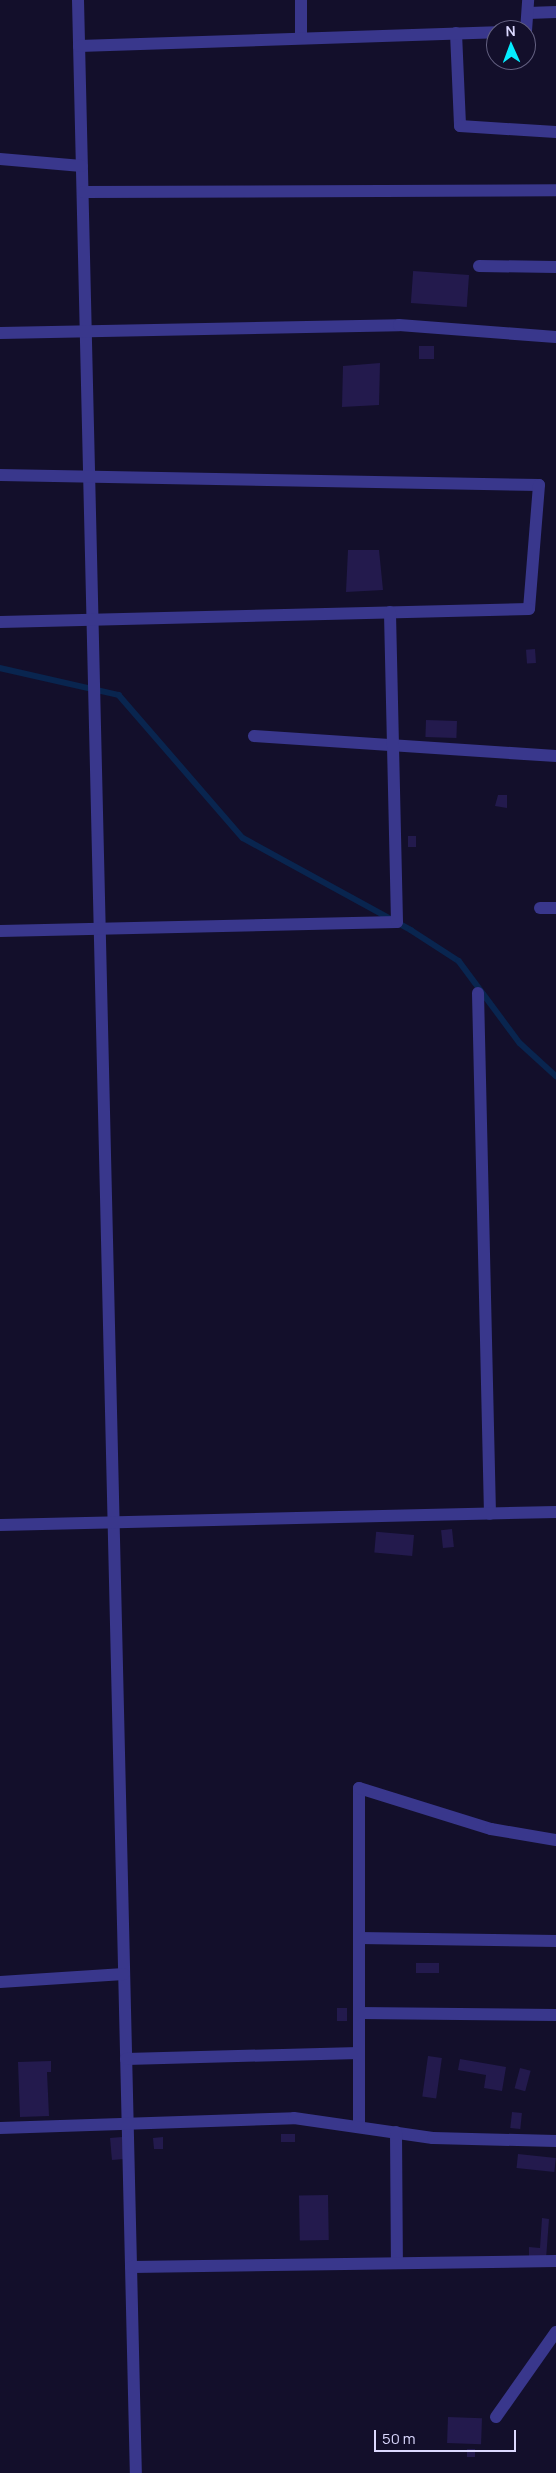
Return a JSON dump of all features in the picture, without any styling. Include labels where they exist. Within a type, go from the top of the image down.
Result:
[{"type":"street","points":[[78,0],[136,2473]]},
{"type":"street","points":[[301,0],[301,38]]},
{"type":"street","points":[[527,20],[528,0]]},
{"type":"street","points":[[528,13],[556,12]]},
{"type":"street","points":[[79,46],[486,32]]},
{"type":"street","points":[[456,33],[460,126],[556,132]]},
{"type":"street","points":[[0,159],[82,166]]},
{"type":"street","points":[[82,192],[556,190]]},
{"type":"street","points":[[479,266],[556,267]]},
{"type":"street","points":[[0,333],[399,325],[556,337]]},
{"type":"street","points":[[0,475],[89,475],[539,485],[529,609],[0,622]]},
{"type":"street","points":[[0,931],[398,922],[390,612]]},
{"type":"street","points":[[254,736],[556,756]]},
{"type":"street","points":[[540,908],[556,908]]},
{"type":"street","points":[[478,993],[490,1514]]},
{"type":"street","points":[[0,1526],[556,1512]]},
{"type":"street","points":[[359,2127],[359,1788],[491,1829],[556,1840]]},
{"type":"street","points":[[359,1938],[556,1941]]},
{"type":"street","points":[[0,1982],[124,1974]]},
{"type":"street","points":[[359,2013],[556,2015]]},
{"type":"street","points":[[126,2058],[359,2053]]},
{"type":"street","points":[[0,2128],[294,2118],[433,2138],[556,2141]]},
{"type":"street","points":[[396,2132],[397,2263]]},
{"type":"street","points":[[131,2267],[556,2261]]},
{"type":"street","points":[[496,2417],[556,2332]]},
{"type":"building","points":[[413,271],[469,275],[467,307],[411,303]]},
{"type":"building","points":[[419,346],[434,346],[434,359],[419,359]]},
{"type":"building","points":[[380,363],[379,405],[342,407],[343,366]]},
{"type":"building","points":[[348,550],[379,550],[383,590],[346,592]]},
{"type":"building","points":[[535,649],[536,663],[527,664],[526,650]]},
{"type":"building","points":[[426,720],[457,721],[456,738],[425,737]]},
{"type":"building","points":[[498,795],[507,795],[507,808],[495,806]]},
{"type":"building","points":[[408,836],[416,836],[416,847],[408,847]]},
{"type":"building","points":[[452,1529],[454,1547],[443,1548],[441,1530]]},
{"type":"building","points":[[376,1532],[414,1535],[412,1556],[374,1553]]},
{"type":"building","points":[[416,1963],[439,1963],[439,1973],[416,1973]]},
{"type":"building","points":[[337,2008],[347,2008],[347,2021],[337,2021]]},
{"type":"building","points":[[428,2056],[442,2058],[436,2099],[422,2097]]},
{"type":"building","points":[[460,2059],[506,2067],[502,2091],[484,2088],[486,2075],[458,2070]]},
{"type":"building","points":[[51,2061],[51,2072],[47,2072],[49,2116],[20,2117],[18,2062]]},
{"type":"building","points":[[520,2068],[531,2071],[525,2091],[515,2088]]},
{"type":"building","points":[[512,2112],[522,2113],[520,2129],[510,2128]]},
{"type":"building","points":[[281,2134],[295,2134],[295,2142],[281,2142]]},
{"type":"building","points":[[122,2137],[124,2159],[112,2160],[110,2138]]},
{"type":"building","points":[[163,2137],[163,2149],[154,2149],[153,2138]]},
{"type":"building","points":[[518,2154],[556,2158],[554,2172],[517,2168]]},
{"type":"building","points":[[328,2195],[329,2240],[300,2240],[299,2196]]},
{"type":"building","points":[[542,2218],[549,2219],[546,2259],[529,2257],[529,2247],[540,2248]]},
{"type":"building","points":[[448,2417],[482,2418],[481,2444],[447,2443]]},
{"type":"building","points":[[467,2449],[475,2449],[475,2457],[467,2457]]},
{"type":"waterway","points":[[0,668],[119,695],[243,838],[411,930],[459,961],[520,1043],[556,1076]]}]
